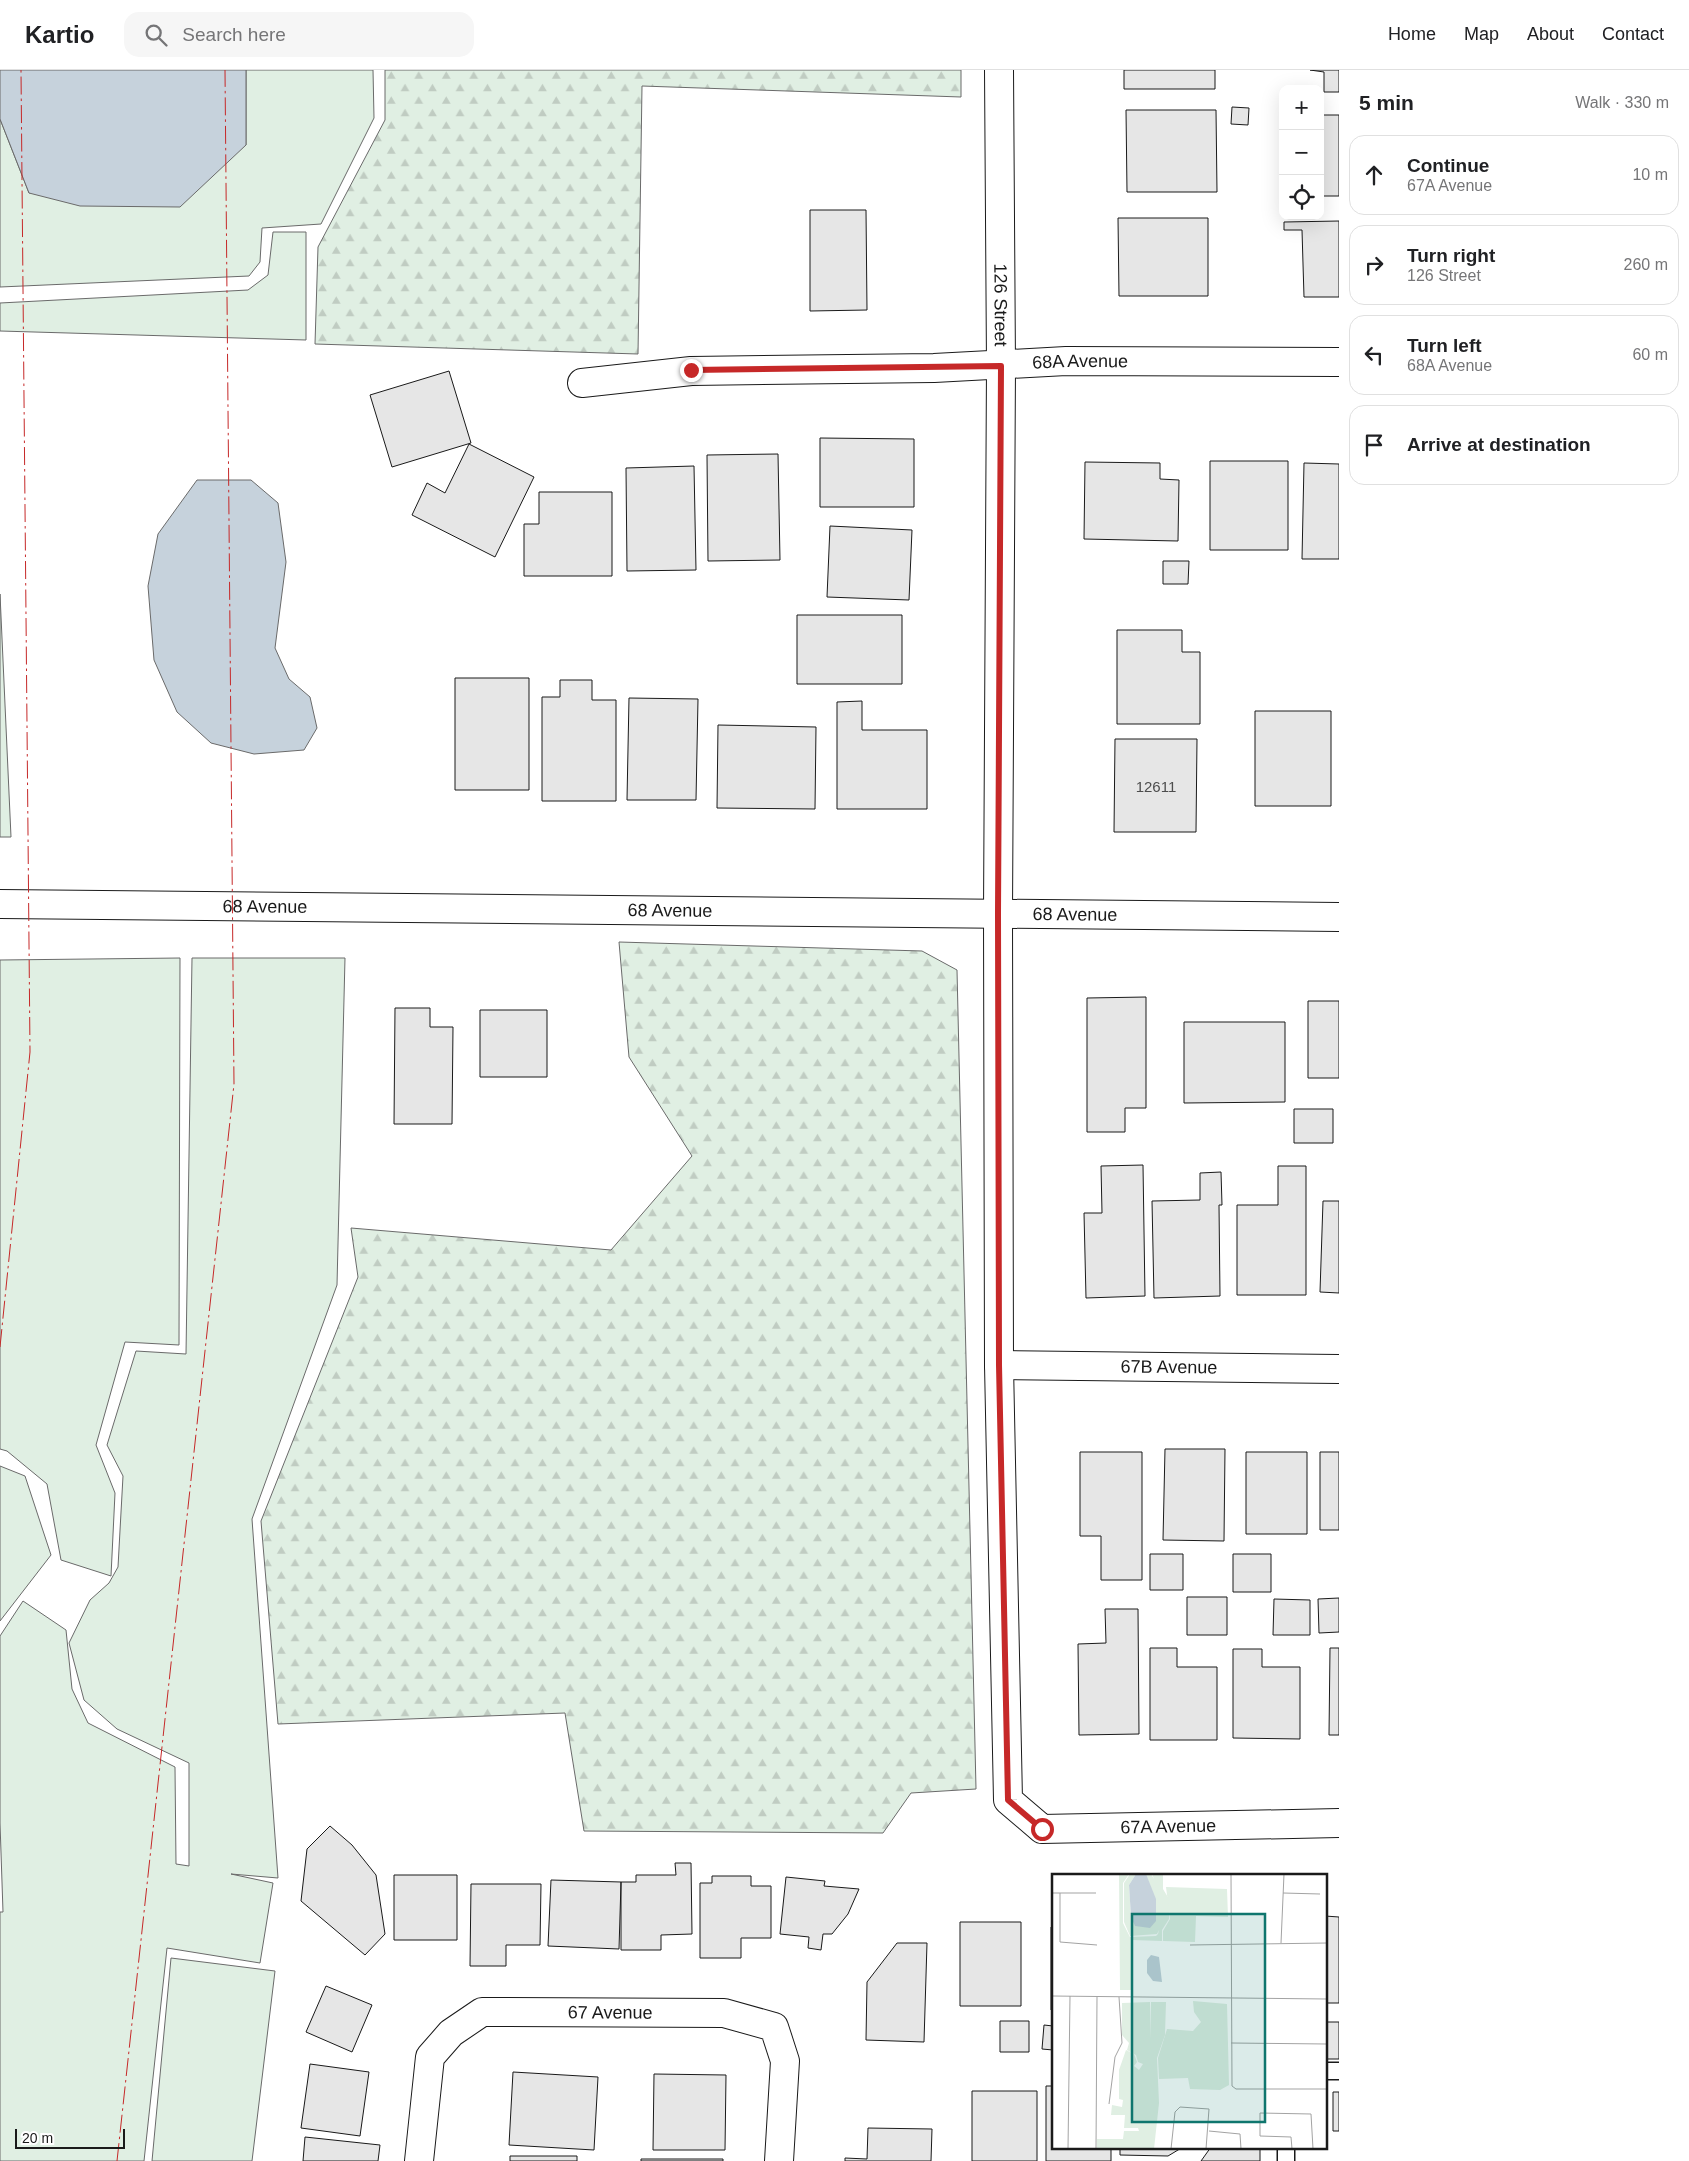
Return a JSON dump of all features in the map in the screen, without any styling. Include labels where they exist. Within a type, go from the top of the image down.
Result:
[{"type":"street","name":"126 Street","points":[[999,70],[1001,366],[998,914],[999,1365],[1008,1800]]},
{"type":"street","name":"68A Avenue","points":[[582,383],[691,370],[1001,366],[1066,361],[1339,362]]},
{"type":"street","name":"68 Avenue","points":[[0,904],[1339,917]]},
{"type":"street","name":"67B Avenue","points":[[999,1365],[1339,1368]]},
{"type":"street","name":"67A Avenue","points":[[1008,1800],[1042,1829],[1339,1823]]},
{"type":"street","name":"67 Avenue","points":[[419,2161],[430,2057],[451,2033],[482,2012],[724,2013],[774,2028],[785,2061],[779,2161]]},
{"type":"lane","points":[[1326,2071],[1339,2071]]},
{"type":"lane","points":[[1286,2148],[1286,2161]]},
{"type":"green space","points":[[246,70],[373,70],[374,118],[321,224],[262,228],[260,262],[249,276],[0,287],[0,119],[29,193],[246,145]]},
{"type":"green space","points":[[385,70],[961,70],[961,97],[642,86],[638,354],[315,344],[318,247],[385,120]]},
{"type":"green space","points":[[273,232],[306,232],[306,340],[0,331],[0,303],[248,290],[268,275]]},
{"type":"green space","points":[[0,594],[11,837],[0,837]]},
{"type":"green space","points":[[619,942],[922,951],[957,970],[976,1789],[911,1793],[883,1833],[584,1831],[565,1713],[278,1724],[261,1521],[358,1277],[351,1228],[611,1250],[692,1156],[629,1057]]},
{"type":"green space","points":[[180,958],[179,1345],[125,1342],[96,1445],[115,1493],[111,1576],[61,1560],[47,1484],[7,1451],[0,1449],[0,960]]},
{"type":"green space","points":[[192,958],[345,958],[337,1285],[252,1519],[278,1878],[231,1874],[273,1883],[260,1963],[167,1948],[144,2161],[0,2161],[0,1912],[3,1912],[0,1823],[0,1636],[23,1601],[66,1630],[72,1689],[88,1723],[175,1767],[176,1864],[189,1866],[189,1763],[117,1729],[84,1700],[69,1643],[90,1600],[109,1583],[118,1567],[123,1476],[107,1445],[136,1351],[186,1354]]},
{"type":"green space","points":[[0,1466],[25,1476],[51,1555],[0,1621]]},
{"type":"green space","points":[[171,1958],[275,1971],[252,2161],[152,2161]]},
{"type":"shaded area","points":[[0,70],[246,70],[246,145],[180,207],[80,206],[29,193],[0,119]]},
{"type":"shaded area","points":[[197,480],[251,480],[278,503],[286,562],[275,648],[289,679],[310,697],[317,728],[304,750],[254,754],[211,743],[177,712],[154,660],[148,586],[158,534]]},
{"type":"building","points":[[1124,70],[1215,70],[1215,89],[1124,89]]},
{"type":"building","points":[[1310,70],[1339,70],[1339,92],[1324,92],[1324,72]]},
{"type":"building","points":[[1232,107],[1249,108],[1248,125],[1231,124]]},
{"type":"building","points":[[1126,110],[1216,110],[1217,192],[1127,192]]},
{"type":"building","points":[[1324,115],[1339,115],[1339,196],[1324,196]]},
{"type":"building","points":[[810,210],[866,210],[867,310],[810,311]]},
{"type":"building","points":[[1118,218],[1208,218],[1208,296],[1119,296]]},
{"type":"building","points":[[1339,221],[1339,297],[1304,297],[1302,230],[1284,230],[1284,222]]},
{"type":"building","points":[[449,371],[471,443],[392,467],[370,395]]},
{"type":"building","points":[[820,438],[914,439],[914,507],[820,507]]},
{"type":"building","points":[[469,444],[534,477],[495,557],[412,515],[427,483],[445,493]]},
{"type":"building","points":[[778,454],[780,560],[708,561],[707,455]]},
{"type":"building","points":[[1210,461],[1288,461],[1288,550],[1210,550]]},
{"type":"building","points":[[1085,462],[1160,463],[1160,479],[1179,480],[1178,541],[1084,539]]},
{"type":"building","points":[[1304,463],[1339,464],[1339,559],[1302,559]]},
{"type":"building","points":[[694,466],[696,570],[627,571],[626,468]]},
{"type":"building","points":[[539,492],[612,492],[612,576],[524,576],[524,524],[539,524]]},
{"type":"building","points":[[830,526],[912,530],[909,600],[827,597]]},
{"type":"building","points":[[1163,561],[1189,561],[1188,584],[1163,584]]},
{"type":"building","points":[[797,615],[902,615],[902,684],[797,684]]},
{"type":"building","points":[[1117,630],[1182,630],[1182,652],[1200,652],[1200,724],[1117,724]]},
{"type":"building","points":[[455,678],[529,678],[529,790],[455,790]]},
{"type":"building","points":[[560,680],[592,680],[592,700],[616,700],[616,801],[542,801],[542,697],[560,697]]},
{"type":"building","points":[[629,698],[698,699],[696,800],[627,800]]},
{"type":"building","points":[[862,701],[862,730],[927,730],[927,809],[837,809],[837,702]]},
{"type":"building","points":[[1255,711],[1331,711],[1331,806],[1255,806]]},
{"type":"building","points":[[718,725],[816,727],[815,809],[717,808]]},
{"type":"building","points":[[1115,739],[1197,739],[1196,832],[1114,832]]},
{"type":"building","points":[[1146,997],[1146,1108],[1125,1108],[1125,1132],[1087,1132],[1087,998]]},
{"type":"building","points":[[1308,1001],[1339,1001],[1339,1078],[1308,1078]]},
{"type":"building","points":[[395,1008],[430,1008],[430,1027],[453,1027],[452,1124],[394,1124]]},
{"type":"building","points":[[480,1010],[547,1010],[547,1077],[480,1077]]},
{"type":"building","points":[[1184,1022],[1285,1022],[1285,1102],[1184,1103]]},
{"type":"building","points":[[1294,1109],[1333,1109],[1333,1143],[1294,1143]]},
{"type":"building","points":[[1143,1165],[1145,1296],[1086,1298],[1084,1213],[1102,1213],[1101,1166]]},
{"type":"building","points":[[1278,1166],[1306,1166],[1306,1295],[1237,1295],[1237,1205],[1278,1205]]},
{"type":"building","points":[[1221,1172],[1222,1205],[1219,1205],[1220,1296],[1154,1298],[1152,1201],[1200,1200],[1200,1173]]},
{"type":"building","points":[[1323,1201],[1339,1201],[1339,1293],[1320,1292]]},
{"type":"building","points":[[1165,1449],[1225,1449],[1224,1541],[1163,1540]]},
{"type":"building","points":[[1080,1452],[1142,1452],[1142,1580],[1101,1580],[1101,1536],[1080,1536]]},
{"type":"building","points":[[1246,1452],[1307,1452],[1307,1534],[1246,1534]]},
{"type":"building","points":[[1320,1452],[1339,1452],[1339,1530],[1320,1530]]},
{"type":"building","points":[[1150,1554],[1183,1554],[1183,1590],[1150,1590]]},
{"type":"building","points":[[1233,1554],[1271,1554],[1271,1592],[1233,1592]]},
{"type":"building","points":[[1187,1597],[1227,1597],[1227,1635],[1187,1635]]},
{"type":"building","points":[[1339,1598],[1339,1632],[1319,1633],[1318,1599]]},
{"type":"building","points":[[1274,1599],[1310,1600],[1310,1635],[1273,1635]]},
{"type":"building","points":[[1105,1609],[1138,1609],[1139,1734],[1079,1735],[1078,1644],[1106,1643]]},
{"type":"building","points":[[1150,1648],[1177,1648],[1177,1667],[1217,1667],[1217,1740],[1150,1740]]},
{"type":"building","points":[[1330,1648],[1339,1648],[1339,1735],[1329,1735]]},
{"type":"building","points":[[1233,1649],[1262,1649],[1262,1667],[1300,1667],[1300,1739],[1233,1738]]},
{"type":"building","points":[[330,1826],[352,1845],[376,1875],[385,1934],[365,1955],[301,1901],[307,1849]]},
{"type":"building","points":[[675,1863],[691,1863],[692,1934],[661,1935],[661,1950],[621,1950],[621,1882],[636,1882],[636,1875],[676,1875]]},
{"type":"building","points":[[394,1875],[457,1875],[457,1940],[394,1940]]},
{"type":"building","points":[[712,1876],[751,1876],[751,1886],[771,1886],[771,1938],[741,1938],[741,1958],[700,1958],[700,1883],[712,1883]]},
{"type":"building","points":[[786,1877],[825,1881],[824,1886],[859,1889],[848,1914],[832,1934],[823,1934],[821,1950],[808,1948],[809,1937],[780,1934]]},
{"type":"building","points":[[551,1880],[621,1882],[619,1949],[548,1946]]},
{"type":"building","points":[[471,1884],[541,1884],[540,1945],[506,1945],[506,1966],[470,1966]]},
{"type":"building","points":[[1326,1916],[1339,1917],[1339,2003],[1326,2003]]},
{"type":"building","points":[[960,1922],[1021,1922],[1021,2006],[960,2006]]},
{"type":"building","points":[[1051,1927],[1052,1927],[1052,2010]]},
{"type":"building","points":[[897,1943],[927,1943],[924,2042],[866,2040],[867,1982]]},
{"type":"building","points":[[326,1986],[372,2005],[352,2052],[306,2032]]},
{"type":"building","points":[[1000,2021],[1029,2021],[1029,2052],[1000,2052]]},
{"type":"building","points":[[1326,2022],[1339,2022],[1339,2059],[1326,2059]]},
{"type":"building","points":[[1044,2025],[1052,2026],[1052,2050],[1042,2049]]},
{"type":"building","points":[[310,2064],[369,2072],[360,2136],[301,2128]]},
{"type":"building","points":[[513,2072],[598,2077],[594,2150],[509,2145]]},
{"type":"building","points":[[654,2074],[726,2075],[725,2150],[653,2150]]},
{"type":"building","points":[[1046,2086],[1052,2086],[1052,2148],[1111,2148],[1111,2161],[1046,2161]]},
{"type":"building","points":[[972,2091],[1037,2091],[1037,2161],[972,2161]]},
{"type":"building","points":[[1333,2092],[1339,2092],[1339,2131],[1333,2131]]},
{"type":"building","points":[[868,2128],[932,2129],[931,2161],[845,2161],[845,2158],[867,2159]]},
{"type":"building","points":[[305,2137],[380,2145],[378,2161],[303,2161]]},
{"type":"building","points":[[1120,2148],[1181,2148],[1168,2156],[1120,2155]]},
{"type":"building","points":[[1210,2148],[1260,2148],[1260,2161],[1201,2161]]},
{"type":"building","points":[[510,2156],[577,2156],[577,2161],[510,2161]]},
{"type":"building","points":[[641,2159],[723,2159],[723,2161],[641,2161]]},
{"type":"power","points":[[0,1347],[30,1052],[21,70]]},
{"type":"power","points":[[117,2161],[234,1084],[225,70]]},
{"type":"route","points":[[691,370],[1001,366],[998,914],[999,1365],[1008,1800],[1042,1829]]}]
